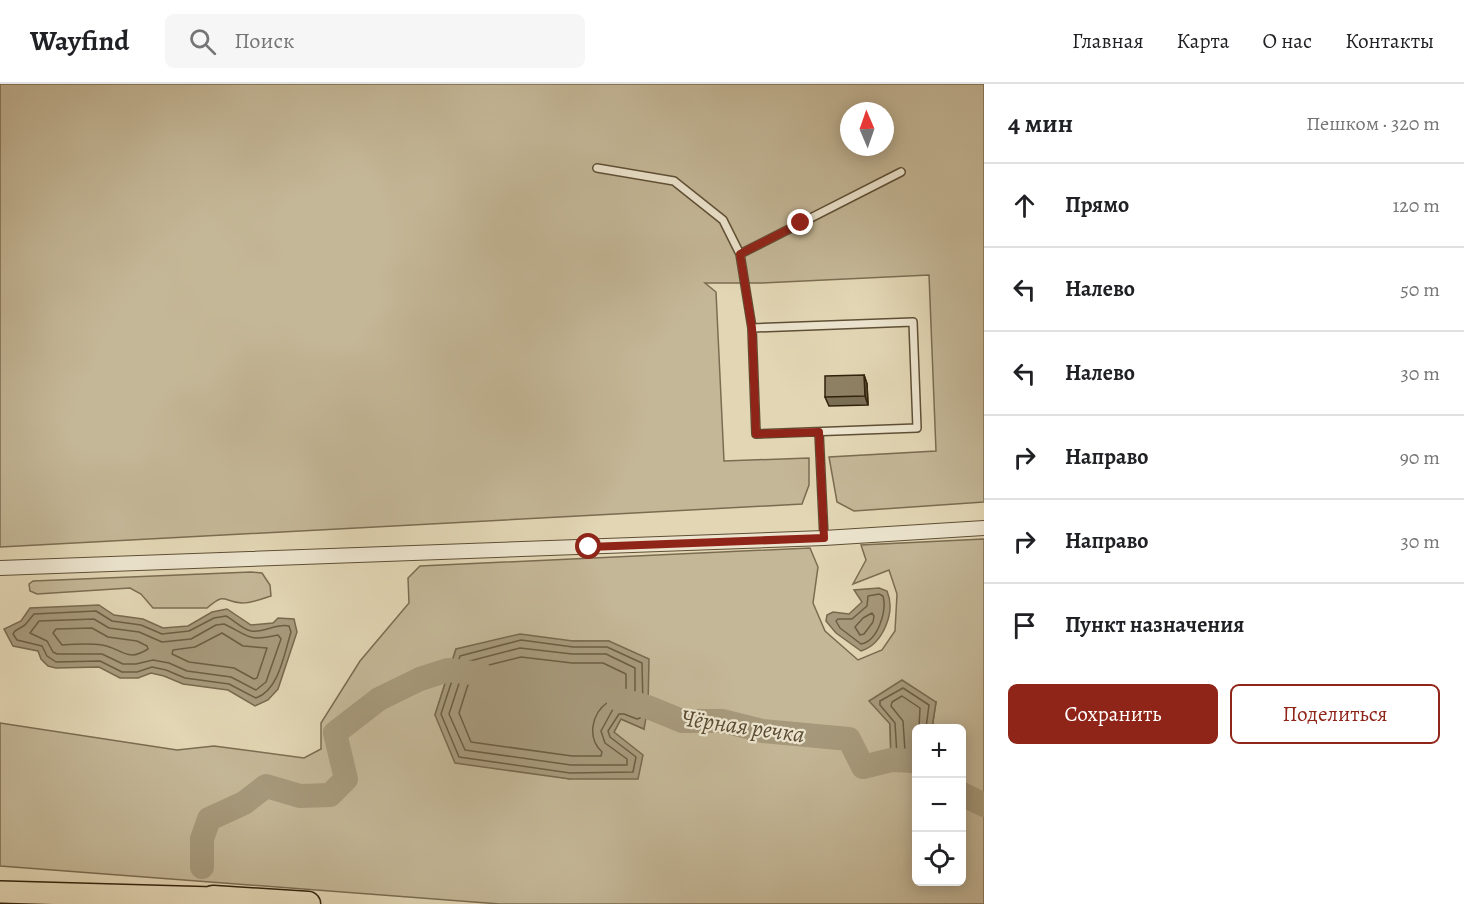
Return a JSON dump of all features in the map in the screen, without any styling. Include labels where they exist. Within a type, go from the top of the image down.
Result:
[{"type":"highway","points":[[213,898],[308,904]]},
{"type":"main road","points":[[0,892],[213,898],[256,904]]},
{"type":"street","points":[[0,568],[824,538],[984,528]]},
{"type":"lane","points":[[597,168],[674,182],[723,220],[740,254],[752,328],[756,434],[917,428],[914,322],[752,328]]},
{"type":"lane","points":[[740,254],[901,172]]},
{"type":"lane","points":[[819,432],[824,538]]},
{"type":"shaded area","points":[[0,84],[984,84],[984,502],[854,511],[837,502],[829,457],[936,451],[929,275],[762,283],[705,283],[716,292],[724,461],[809,458],[809,485],[802,504],[0,547]]},
{"type":"shaded area","points":[[984,539],[984,904],[500,904],[0,866],[0,723],[177,750],[214,746],[304,758],[321,749],[321,723],[360,661],[409,603],[408,578],[420,566],[810,548],[818,567],[813,603],[825,631],[858,660],[882,650],[895,631],[897,594],[889,570],[853,584],[866,560],[861,545]],"holes":[[[573,641],[609,641],[644,729],[621,719],[614,732],[570,779],[538,773],[435,715],[456,649]]]},
{"type":"shaded area","points":[[262,573],[270,585],[271,596],[246,603],[222,599],[207,608],[153,608],[141,594],[130,588],[37,594],[30,591],[29,584],[33,581]]},
{"type":"water","points":[[879,588],[887,591],[889,617],[876,642],[861,651],[836,633],[826,621],[827,615],[833,612],[849,614],[862,602],[854,590]]},
{"type":"water","points":[[99,605],[114,615],[143,619],[163,628],[188,626],[212,612],[227,609],[251,625],[273,623],[278,618],[294,619],[297,632],[278,689],[268,700],[255,706],[228,690],[183,684],[151,673],[138,678],[120,678],[99,667],[56,668],[48,666],[41,659],[38,651],[13,646],[4,629],[21,621],[30,608]]},
{"type":"water","points":[[520,634],[573,641],[609,641],[649,659],[648,707],[644,729],[621,719],[614,732],[643,755],[638,779],[570,779],[455,763],[435,715],[456,649]]},
{"type":"water","points":[[902,680],[936,702],[933,724],[912,724],[912,772],[891,760],[890,724],[869,701]]},
{"type":"building","points":[[864,375],[865,396],[825,397],[825,376]]},
{"type":"waterway","points":[[202,867],[202,839],[209,819],[244,803],[266,786],[300,796],[330,795],[346,779],[335,733],[379,699],[420,679],[448,670],[481,674]]},
{"type":"waterway","name":"Чёрная речка","points":[[618,699],[648,707],[682,721],[723,721],[762,731],[849,739],[863,767],[891,760],[912,761]]},
{"type":"waterway","name":"Чёрная речка","points":[[966,796],[984,805]]},
{"type":"route","points":[[589,547],[824,538],[819,432],[756,434],[752,328],[740,254],[801,223]]}]
